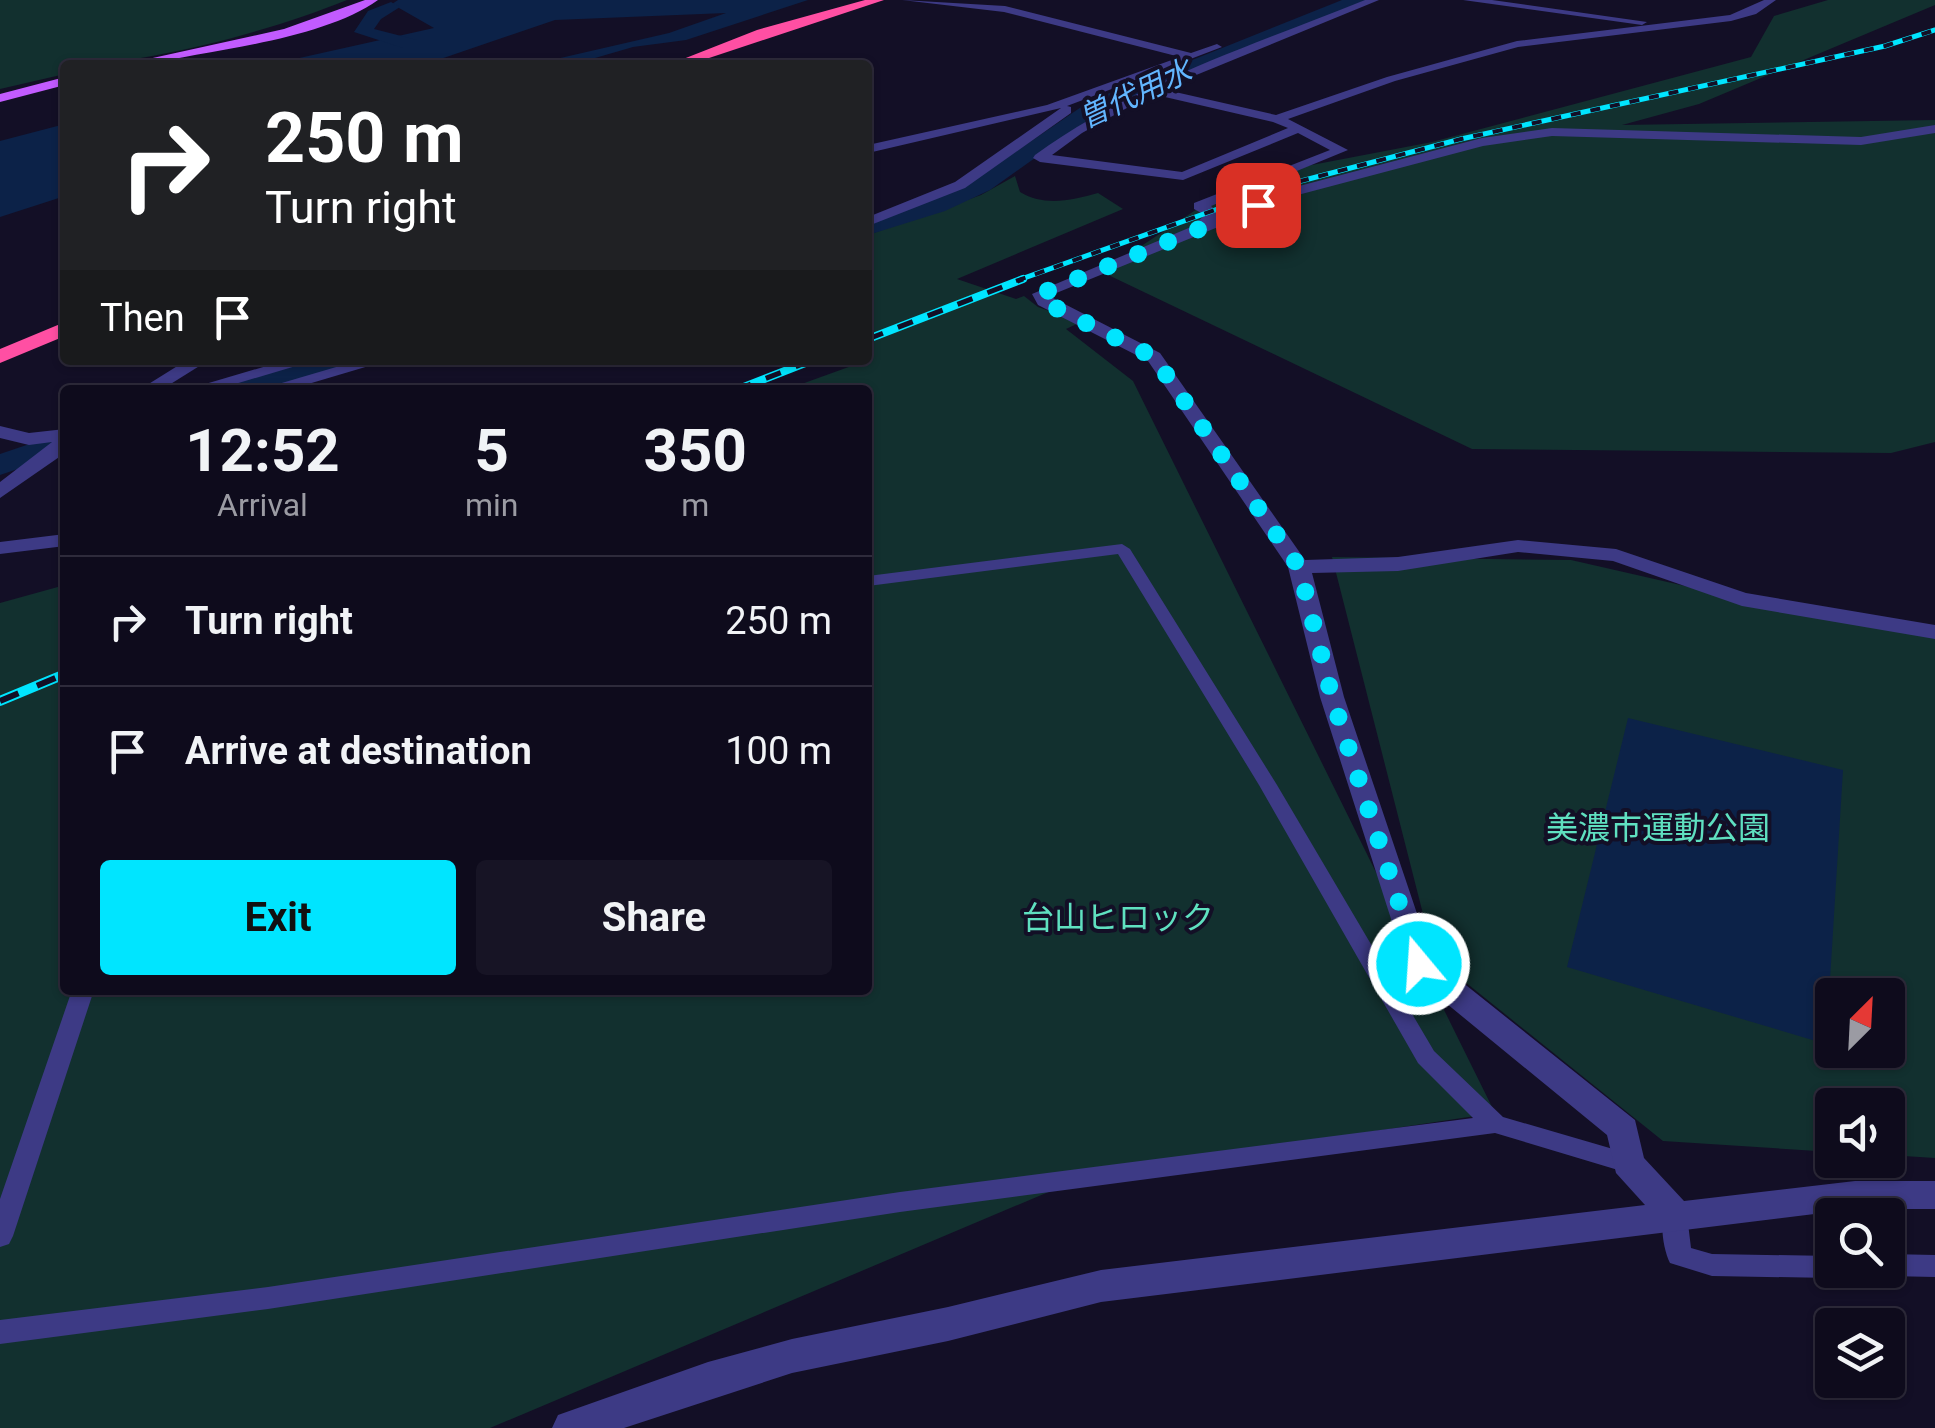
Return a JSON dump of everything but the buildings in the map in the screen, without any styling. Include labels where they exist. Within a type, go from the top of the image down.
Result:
[{"type":"highway","points":[[688,60],[762,33],[878,0]]},
{"type":"highway","points":[[0,357],[60,330]]},
{"type":"main road","points":[[149,60],[323,21],[350,13],[373,0]]},
{"type":"main road","points":[[0,98],[60,82]]},
{"type":"street","points":[[908,0],[1005,9],[1112,40],[1191,56]]},
{"type":"street","points":[[1298,128],[1183,176],[1040,158],[1096,116],[1148,90],[1374,0]]},
{"type":"street","points":[[1468,0],[1528,3],[1672,26]]},
{"type":"street","points":[[1277,119],[1391,79],[1517,44],[1742,16],[1770,0]]},
{"type":"street","points":[[872,148],[1082,98],[1297,16]]},
{"type":"street","points":[[1270,29],[1291,33]]},
{"type":"street","points":[[1156,72],[1180,77]]},
{"type":"street","points":[[1148,90],[1277,119],[1341,150],[1199,206],[1215,214],[1196,230]]},
{"type":"street","points":[[872,220],[960,185],[1082,98]]},
{"type":"street","points":[[1675,1214],[1628,1164],[1622,1129],[1419,964],[1332,697],[1299,567],[1154,357],[1044,302],[1040,294],[1289,193],[1371,168],[1482,142],[1552,132],[1861,141],[1935,129]]},
{"type":"street","points":[[157,385],[191,365]]},
{"type":"street","points":[[213,385],[288,365]]},
{"type":"street","points":[[285,385],[361,365]]},
{"type":"street","points":[[0,432],[60,441]]},
{"type":"street","points":[[0,492],[60,443]]},
{"type":"street","points":[[0,548],[60,541]]},
{"type":"street","points":[[1299,567],[1398,564],[1518,546],[1616,555],[1742,599],[1935,632]]},
{"type":"street","points":[[572,1428],[708,1380],[792,1356],[948,1324],[1100,1286],[1855,1194],[1935,1195]]},
{"type":"lane","points":[[872,581],[1122,550],[1268,785],[1426,1057],[1495,1124]]},
{"type":"lane","points":[[0,1236],[81,995]]},
{"type":"lane","points":[[0,1332],[268,1298],[900,1202],[1495,1124],[1628,1164]]},
{"type":"lane","points":[[1675,1214],[1679,1254],[1712,1265],[1815,1266]]},
{"type":"lane","points":[[1905,1266],[1935,1266]]},
{"type":"green space","points":[[0,0],[347,0],[282,23],[170,53],[124,60],[60,60],[60,75],[0,89]]},
{"type":"green space","points":[[1828,0],[1935,0],[1935,5],[1699,104],[1622,125],[1935,120],[1935,442],[1891,453],[1472,449],[1102,272],[1244,178],[1432,142],[1751,57],[1774,16]]},
{"type":"green space","name":"台山ヒロック","points":[[1015,176],[1020,192],[1029,197],[1059,201],[1098,193],[1123,209],[957,279],[1016,299],[1024,296],[1038,307],[1081,322],[1066,329],[1133,381],[1495,1113],[1091,1174],[490,1428],[0,1428],[0,603],[60,586],[60,995],[872,995],[872,385],[799,385],[854,365],[872,365],[872,234],[981,195]]},
{"type":"green space","name":"美濃市運動公園","points":[[1332,557],[1571,560],[1742,599],[1935,634],[1935,1158],[1905,1156],[1905,1088],[1815,1088],[1815,1151],[1663,1141],[1434,957]]},
{"type":"water","points":[[398,0],[808,0],[686,40],[633,47],[588,60],[552,60],[669,33],[726,13],[555,20],[438,60],[290,60],[434,28],[392,4]]},
{"type":"water","points":[[60,125],[60,198],[0,217],[0,141]]},
{"type":"water","points":[[1628,718],[1843,770],[1830,978],[1815,978],[1815,1041],[1567,967]]},
{"type":"waterway","name":"曽代用水","points":[[872,227],[936,206],[982,185],[1097,105],[1357,0]]},
{"type":"waterway","points":[[391,7],[374,15],[363,32],[410,44]]},
{"type":"waterway","name":"曽代用水","points":[[251,385],[329,365]]},
{"type":"waterway","name":"曽代用水","points":[[0,465],[60,444]]},
{"type":"railway","points":[[1016,281],[1282,186],[1461,139],[1885,46],[1935,30]]},
{"type":"railway","points":[[872,337],[1023,279]]},
{"type":"railway","points":[[749,385],[800,365]]},
{"type":"railway","points":[[0,701],[60,676]]},
{"type":"route","points":[[1258,205],[1040,294],[1044,302],[1154,357],[1299,567],[1332,697],[1419,964]]}]
